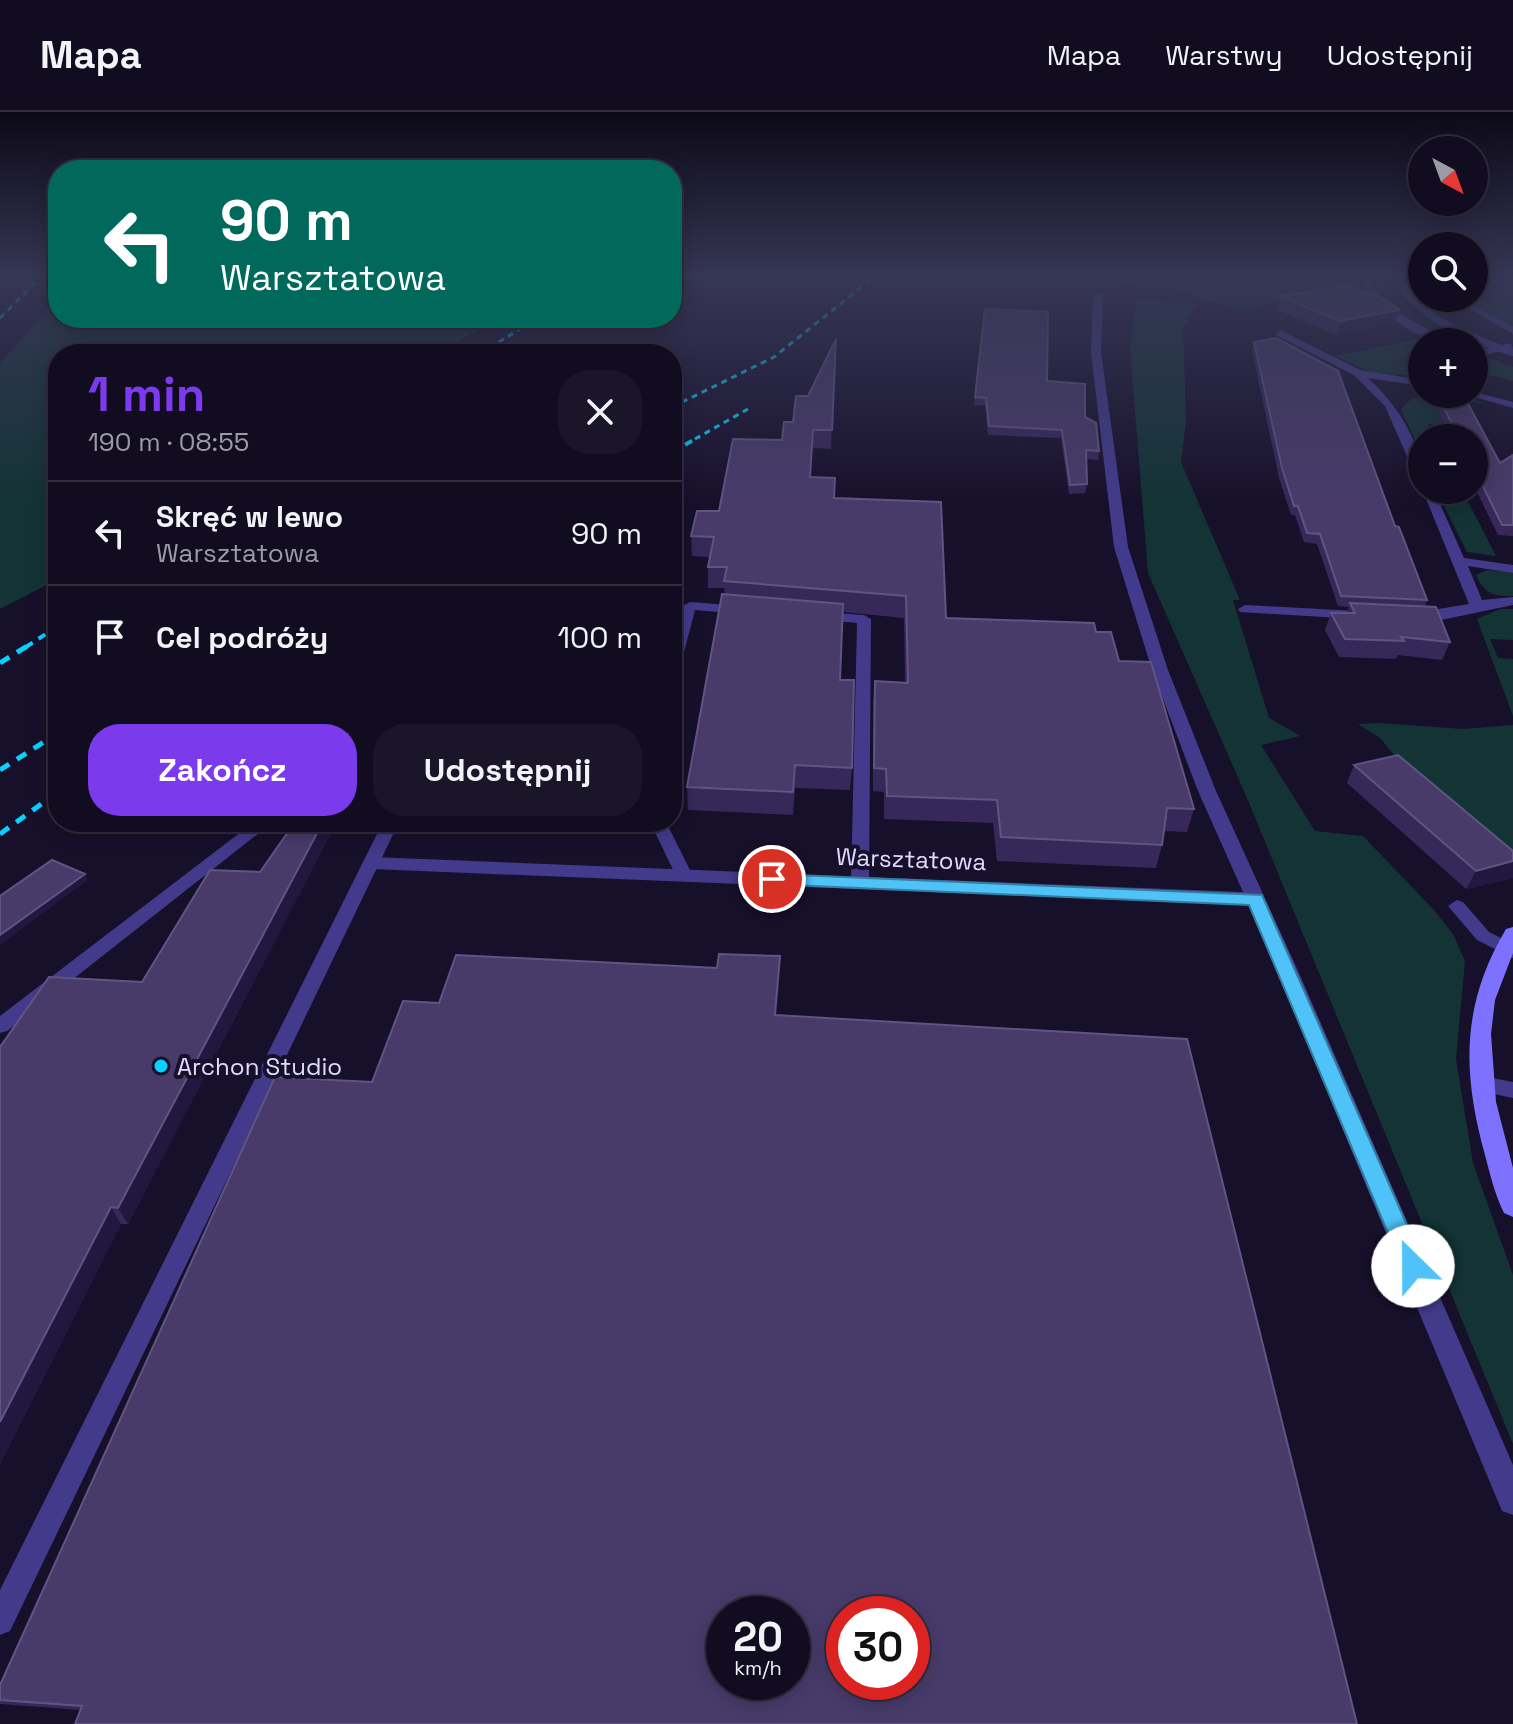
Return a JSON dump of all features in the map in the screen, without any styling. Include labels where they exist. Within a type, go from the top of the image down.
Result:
[{"type":"street","points":[[1096,353],[1121,547],[1160,670],[1207,791],[1513,1500]]},
{"type":"street","points":[[1319,353],[1357,373],[1394,403],[1408,440]]},
{"type":"street","points":[[1357,373],[1408,382]]},
{"type":"street","points":[[1488,399],[1513,405]]},
{"type":"street","points":[[1434,504],[1477,605]]},
{"type":"street","points":[[1459,561],[1513,569]]},
{"type":"street","points":[[1398,617],[1442,618],[1477,605],[1513,601]]},
{"type":"street","points":[[1245,609],[1371,616]]},
{"type":"street","name":"Warsztatowa","points":[[372,863],[1256,899]]},
{"type":"street","points":[[1510,944],[1491,971],[1481,1009],[1478,1053],[1490,1130],[1513,1206]]},
{"type":"lane","points":[[682,635],[690,606],[753,611]]},
{"type":"lane","points":[[801,614],[864,619],[860,883]]},
{"type":"lane","points":[[0,1026],[252,832]]},
{"type":"lane","points":[[0,1621],[386,832]]},
{"type":"lane","points":[[663,832],[684,876]]},
{"type":"lane","points":[[1457,906],[1483,936],[1510,944]]},
{"type":"lane","points":[[1482,1084],[1513,1090]]},
{"type":"green space","points":[[9,353],[48,353],[48,584],[0,609],[0,363]]},
{"type":"green space","points":[[1130,353],[1184,353],[1186,421],[1181,462],[1240,600],[1233,600],[1269,718],[1300,736],[1261,745],[1315,831],[1363,836],[1434,910],[1453,934],[1465,961],[1456,1059],[1473,1163],[1513,1275],[1513,1444],[1247,798],[1148,573]]},
{"type":"green space","points":[[1408,353],[1408,376],[1371,372],[1335,356]]},
{"type":"green space","points":[[1488,358],[1513,367],[1513,381],[1488,375]]},
{"type":"green space","points":[[1408,402],[1408,408],[1437,408],[1444,424],[1408,425],[1401,409]]},
{"type":"green space","points":[[1443,504],[1469,504],[1496,556],[1467,552]]},
{"type":"green space","points":[[1487,570],[1513,572],[1513,596],[1495,594],[1482,586],[1476,575]]},
{"type":"green space","points":[[1500,609],[1513,609],[1513,640],[1490,639],[1498,658],[1513,659],[1513,716],[1477,619]]},
{"type":"green space","points":[[1358,724],[1463,729],[1513,725],[1513,865],[1399,761],[1380,738]]},
{"type":"building","points":[[829,353],[835,353],[832,430],[813,430],[810,477],[835,478],[834,498],[941,502],[946,618],[1094,623],[1096,632],[1111,632],[1119,661],[1151,662],[1194,809],[1167,808],[1162,845],[1001,837],[997,800],[887,796],[886,769],[874,768],[875,681],[908,683],[906,596],[724,581],[727,567],[708,567],[714,537],[691,536],[697,511],[719,511],[733,439],[782,440],[784,422],[793,422],[796,396],[808,396]]},
{"type":"building","points":[[980,353],[1047,353],[1047,381],[1085,384],[1085,417],[1096,423],[1099,451],[1086,450],[1087,484],[1070,485],[1062,430],[989,426],[986,398],[975,397]]},
{"type":"building","points":[[1256,353],[1305,353],[1338,371],[1395,526],[1399,527],[1427,600],[1341,596],[1320,534],[1307,533],[1298,506],[1294,506],[1282,468]]},
{"type":"building","points":[[1444,408],[1470,408],[1479,424],[1452,424]]},
{"type":"building","points":[[1488,441],[1500,463],[1513,455],[1513,525],[1502,525],[1488,496]]},
{"type":"building","points":[[722,594],[843,604],[840,680],[854,680],[852,768],[795,765],[793,792],[687,787]]},
{"type":"building","points":[[1350,603],[1436,607],[1450,642],[1401,637],[1404,641],[1345,639],[1331,613],[1355,613]]},
{"type":"building","points":[[1398,755],[1513,851],[1513,861],[1476,871],[1354,765]]},
{"type":"building","points":[[288,832],[318,832],[118,1208],[111,1207],[0,1422],[0,1047],[49,977],[142,982],[210,870],[260,872]]},
{"type":"building","points":[[52,860],[85,874],[0,935],[0,896]]},
{"type":"building","points":[[719,954],[780,956],[775,1015],[1187,1039],[1357,1724],[75,1724],[82,1706],[0,1700],[0,1685],[275,1077],[372,1082],[403,1001],[439,1003],[456,955],[717,968]]},
{"type":"railway","points":[[682,402],[779,353]]},
{"type":"railway","points":[[695,439],[748,409]]},
{"type":"railway","points":[[682,446],[699,437]]},
{"type":"railway","points":[[26,647],[48,633]]},
{"type":"railway","points":[[0,663],[29,645]]},
{"type":"railway","points":[[0,770],[48,739]]},
{"type":"railway","points":[[0,834],[48,799]]},
{"type":"place","name":"Archon Studio","points":[[161,1066]]},
{"type":"route","points":[[772,879],[1256,899],[1413,1266]]}]
